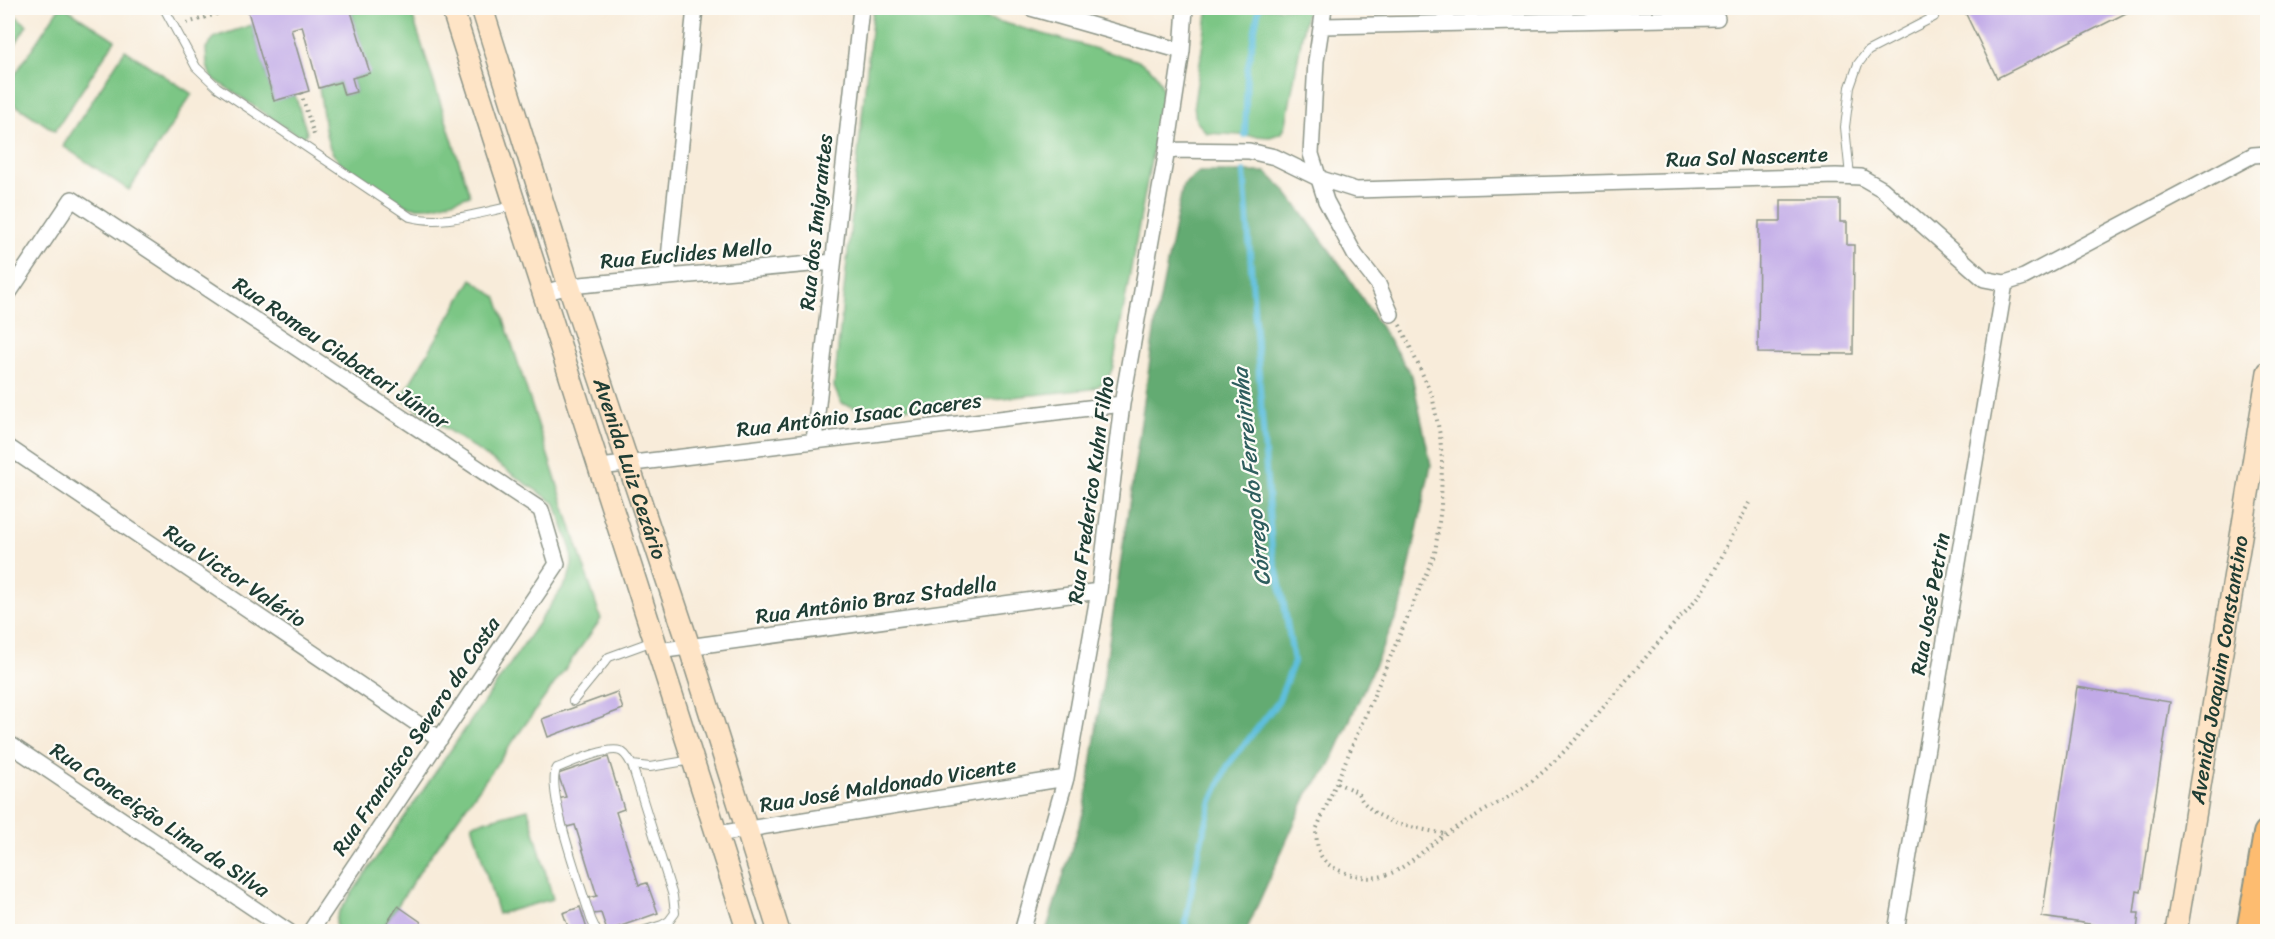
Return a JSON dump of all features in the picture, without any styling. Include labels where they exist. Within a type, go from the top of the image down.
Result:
[{"type":"highway","points":[[2251,932],[2268,834]]},
{"type":"street","name":"Avenida Luiz Cezário","points":[[452,8],[748,932]]},
{"type":"street","name":"Avenida Luiz Cezário","points":[[482,8],[568,286],[689,646],[779,932]]},
{"type":"street","points":[[667,277],[695,8]]},
{"type":"street","name":"Rua dos Imigrantes","points":[[814,441],[861,8]]},
{"type":"street","points":[[1031,8],[1182,51]]},
{"type":"street","name":"Rua Frederico Kuhn Filho","points":[[1022,932],[1066,778],[1099,591],[1122,404],[1167,150],[1182,51],[1185,8]]},
{"type":"street","points":[[1324,8],[1312,104],[1311,154],[1326,201],[1355,255],[1378,284],[1391,314]]},
{"type":"street","points":[[1323,26],[1717,18]]},
{"type":"street","name":"Rua Sol Nascente","points":[[1167,150],[1249,151],[1275,157],[1318,178],[1356,190],[1861,177],[1882,189],[1984,279],[2005,283]]},
{"type":"street","points":[[2005,283],[2024,277],[2253,155],[2268,154]]},
{"type":"street","name":"Rua Romeu Ciabatari Júnior","points":[[8,294],[72,199],[541,510],[557,564]]},
{"type":"street","name":"Rua Euclides Mello","points":[[543,292],[568,286],[833,262]]},
{"type":"street","name":"Rua José Petrin","points":[[1896,932],[2005,283]]},
{"type":"street","name":"Avenida Joaquim Constantino","points":[[2176,932],[2268,372]]},
{"type":"street","name":"Rua Antônio Isaac Caceres","points":[[600,467],[1122,404]]},
{"type":"street","name":"Rua Victor Valério","points":[[8,447],[440,739]]},
{"type":"street","name":"Rua Francisco Severo da Costa","points":[[310,932],[557,564]]},
{"type":"street","name":"Rua Antônio Braz Stadella","points":[[657,645],[689,646],[1099,591]]},
{"type":"street","points":[[687,739],[716,732]]},
{"type":"street","name":"Rua Conceição Lima da Silva","points":[[8,743],[289,932]]},
{"type":"street","name":"Rua José Maldonado Vicente","points":[[717,834],[1066,778]]},
{"type":"lane","points":[[164,8],[196,68],[217,87],[410,217],[424,221],[442,220],[516,206]]},
{"type":"lane","points":[[1850,176],[1845,127],[1850,87],[1858,64],[1868,51],[1934,17]]},
{"type":"lane","points":[[573,701],[609,657],[657,645]]},
{"type":"lane","points":[[597,932],[557,810],[553,773],[556,768],[617,750],[624,753],[632,765],[673,896],[675,913],[662,925],[639,932]]},
{"type":"lane","points":[[632,765],[650,767],[693,760]]},
{"type":"path","points":[[174,26],[237,8]]},
{"type":"path","points":[[301,93],[320,156]]},
{"type":"path","points":[[1391,314],[1406,337],[1432,395],[1442,461],[1441,507],[1435,553],[1316,830],[1317,847],[1322,859],[1333,868],[1358,878],[1383,877],[1409,862],[1445,834],[1526,786],[1574,742],[1701,594],[1749,503]]},
{"type":"path","points":[[1337,783],[1357,792],[1363,802],[1375,813],[1396,824],[1445,834]]},
{"type":"green space","points":[[59,8],[66,8],[115,40],[55,131],[8,100],[8,85]]},
{"type":"green space","points":[[410,8],[470,195],[429,207],[404,205],[352,173],[335,157],[326,134],[319,88],[340,82],[344,95],[356,92],[352,78],[369,73],[351,10]]},
{"type":"green space","points":[[875,8],[951,8],[1136,60],[1147,66],[1161,83],[1163,95],[1113,366],[1108,377],[1099,385],[1091,389],[866,412],[841,403],[834,387]]},
{"type":"green space","points":[[1208,8],[1307,8],[1286,124],[1282,133],[1270,137],[1207,133],[1196,121],[1194,104]]},
{"type":"green space","points":[[8,10],[27,25],[8,56]]},
{"type":"green space","points":[[252,25],[274,100],[295,95],[307,133],[304,137],[301,138],[211,77],[207,65],[206,48],[215,37]]},
{"type":"green space","points":[[125,50],[192,94],[129,190],[63,146]]},
{"type":"green space","points":[[1199,172],[1266,172],[1285,190],[1342,267],[1412,376],[1431,465],[1401,606],[1328,769],[1308,793],[1246,931],[1046,931],[1085,807],[1156,319],[1183,185]]},
{"type":"green space","points":[[472,279],[497,298],[601,619],[422,868],[381,931],[336,931],[339,912],[568,580],[572,565],[571,550],[556,504],[401,398]]},
{"type":"green space","points":[[528,809],[553,899],[498,914],[472,824]]},
{"type":"building","points":[[247,8],[350,8],[370,73],[352,78],[356,92],[344,95],[340,82],[319,88],[302,26],[291,29],[309,91],[274,101]]},
{"type":"building","points":[[1963,8],[2136,8],[1997,78]]},
{"type":"building","points":[[1781,200],[1840,200],[1840,222],[1847,222],[1847,245],[1854,245],[1853,354],[1758,353],[1759,221],[1781,221]]},
{"type":"building","points":[[2077,687],[2170,702],[2141,892],[2137,891],[2134,913],[2139,913],[2137,931],[2042,917]]},
{"type":"building","points":[[617,692],[623,709],[548,737],[542,719]]},
{"type":"building","points":[[608,757],[624,809],[616,812],[639,885],[647,883],[658,913],[607,931],[601,913],[593,914],[588,898],[597,896],[575,825],[567,827],[558,799],[566,797],[558,774]]},
{"type":"building","points":[[398,906],[421,922],[415,932],[381,932]]},
{"type":"building","points":[[580,907],[588,932],[570,932],[563,913]]},
{"type":"waterway","name":"Córrego do Ferreirinha","points":[[1245,135],[1247,71],[1259,8]]},
{"type":"waterway","name":"Córrego do Ferreirinha","points":[[1184,932],[1199,850],[1212,801],[1228,765],[1278,702],[1294,662],[1272,549],[1244,172]]}]
